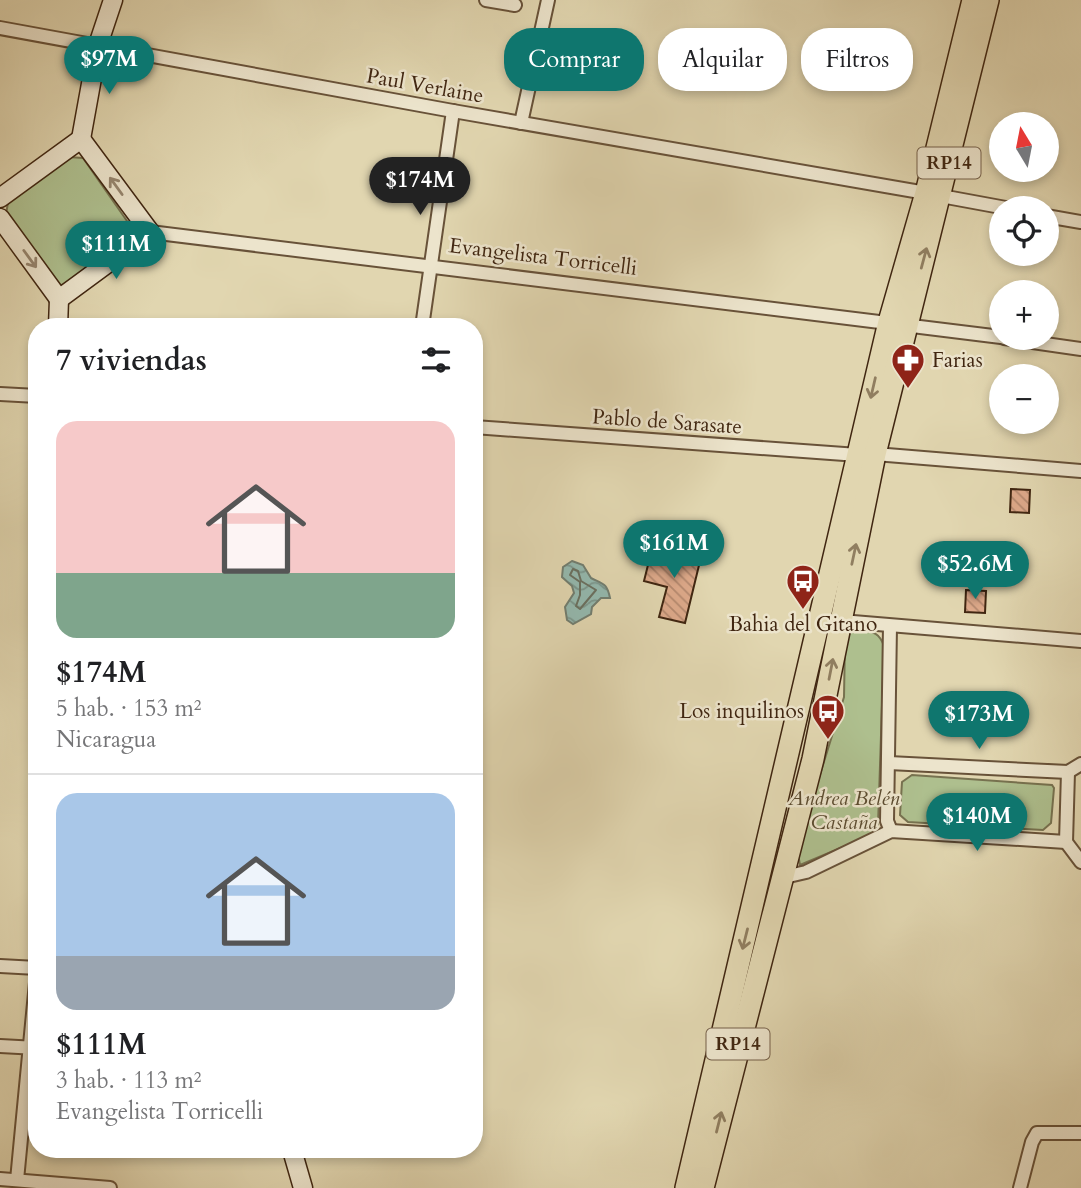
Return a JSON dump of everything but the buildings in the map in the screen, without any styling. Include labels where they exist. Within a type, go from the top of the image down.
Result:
[{"type":"main road","points":[[0,198],[81,139],[98,45],[113,0]]},
{"type":"main road","name":"RP14","points":[[934,195],[973,0]]},
{"type":"main road","name":"RP14","points":[[686,1188],[760,873],[898,323],[988,0]]},
{"type":"main road","points":[[59,299],[150,232],[81,139]]},
{"type":"main road","points":[[0,218],[59,299],[58,318]]},
{"type":"main road","name":"RP14","points":[[703,1188],[813,759],[841,621],[866,454]]},
{"type":"main road","points":[[783,879],[774,874],[772,866],[796,769],[793,739]]},
{"type":"main road","points":[[294,1158],[303,1188]]},
{"type":"street","points":[[486,0],[515,5]]},
{"type":"street","points":[[521,123],[548,0]]},
{"type":"street","name":"Paul Verlaine","points":[[0,28],[989,205]]},
{"type":"street","points":[[423,318],[453,111]]},
{"type":"street","points":[[1059,218],[1081,222]]},
{"type":"street","name":"Evangelista Torricelli","points":[[150,232],[989,336]]},
{"type":"street","name":"Evangelista Torricelli","points":[[1059,346],[1081,349]]},
{"type":"street","points":[[0,394],[28,396]]},
{"type":"street","name":"Pablo de Sarasate","points":[[483,428],[1081,471]]},
{"type":"street","points":[[841,621],[1081,641]]},
{"type":"street","points":[[890,626],[887,821],[891,831]]},
{"type":"street","points":[[889,763],[1068,772],[1081,764]]},
{"type":"street","points":[[1068,772],[1066,842],[1081,862]]},
{"type":"street","points":[[760,873],[783,879],[865,845],[891,831],[1066,842]]},
{"type":"street","points":[[0,966],[28,969]]},
{"type":"street","points":[[0,1046],[28,1048]]},
{"type":"street","points":[[17,1180],[28,1095]]},
{"type":"street","points":[[1020,1188],[1032,1142],[1037,1133],[1081,1133]]},
{"type":"street","points":[[0,1179],[110,1188]]},
{"type":"green space","points":[[68,157],[83,158],[127,221],[127,235],[68,285],[57,285],[6,215],[8,202]]},
{"type":"green space","name":"Andrea Belén Castaña","points":[[859,630],[875,634],[884,646],[878,825],[874,834],[800,865],[797,849],[844,697],[845,640],[851,632]]},
{"type":"green space","points":[[912,775],[1052,785],[1051,823],[1043,830],[908,822],[900,815],[902,782]]},
{"type":"water","points":[[572,561],[583,565],[591,578],[604,585],[610,598],[601,598],[592,607],[591,614],[573,624],[567,620],[565,607],[574,593],[572,586],[562,577],[563,567]]},
{"type":"place","name":"Farias","points":[[908,390]]},
{"type":"place","name":"Bahia del Gitano","points":[[803,611]]},
{"type":"place","name":"Los inquilinos","points":[[828,741]]}]
